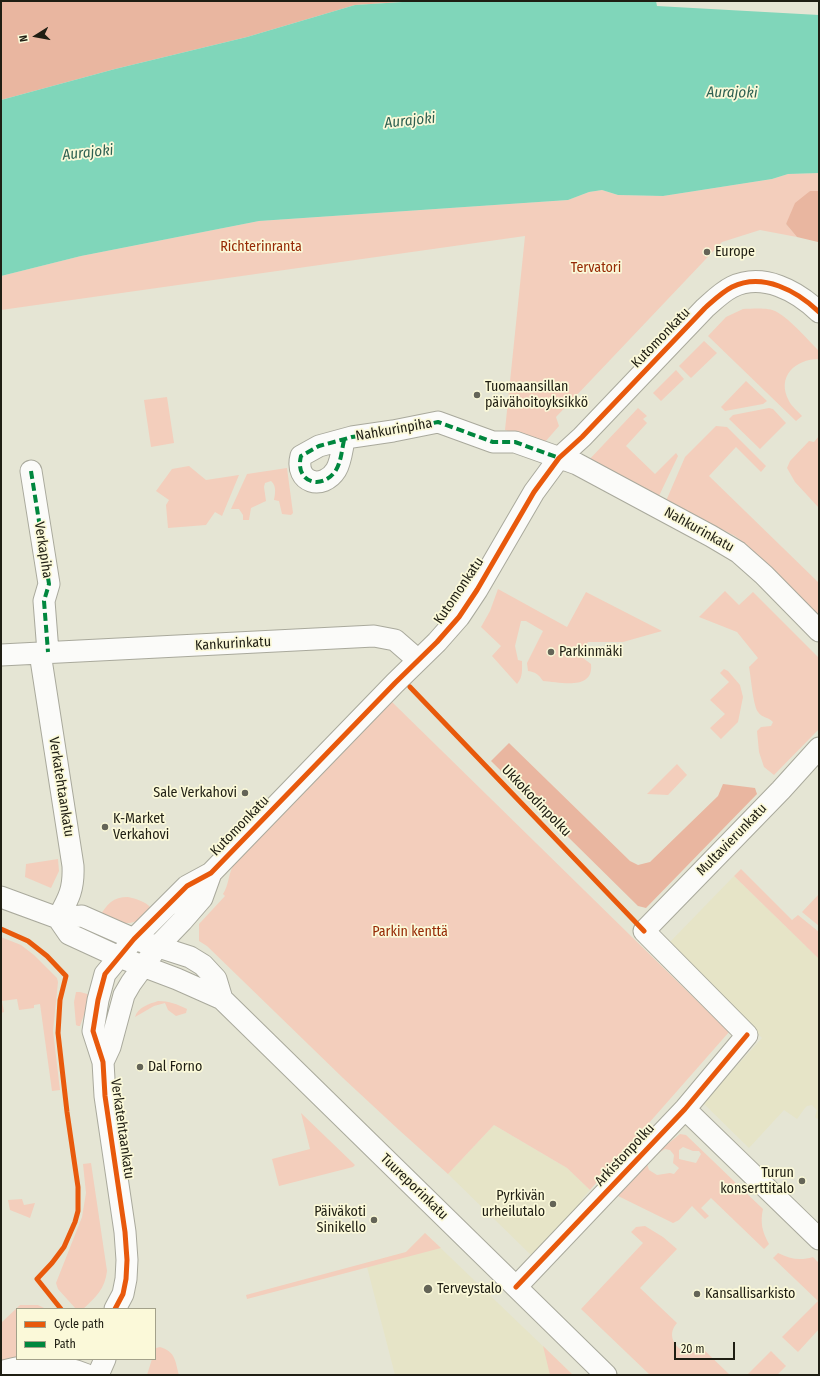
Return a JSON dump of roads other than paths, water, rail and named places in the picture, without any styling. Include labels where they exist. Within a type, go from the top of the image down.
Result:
[{"type":"main road","points":[[1,1372],[41,1362],[86,1375]]},
{"type":"street","name":"Kutomonkatu","points":[[119,957],[134,939],[187,886],[211,873],[437,642],[459,617],[477,590],[530,499],[559,458],[582,437],[711,303],[733,287],[754,281],[765,282],[786,289],[806,301],[819,312]]},
{"type":"street","name":"Nahkurinpiha","points":[[344,440],[438,422],[493,442],[515,442],[559,458]]},
{"type":"street","name":"Nahkurinkatu","points":[[559,458],[578,464],[738,552],[764,575],[819,631]]},
{"type":"street","name":"Verkapiha","points":[[31,471],[49,584],[44,602],[44,652]]},
{"type":"street","name":"Kankurinkatu","points":[[1,655],[374,636],[395,640],[418,660]]},
{"type":"street","name":"Verkatehtaankatu","points":[[44,652],[73,866],[73,880],[70,896],[58,918]]},
{"type":"street","name":"Multavierunkatu","points":[[747,1036],[644,931],[781,790],[819,748]]},
{"type":"street","name":"Kutomonkatu","points":[[144,966],[158,946],[202,898],[211,873]]},
{"type":"street","points":[[1,897],[58,918]]},
{"type":"street","name":"Tuureporinkatu","points":[[58,918],[82,916],[134,939],[190,957],[203,965],[216,979],[222,999]]},
{"type":"street","name":"Tuureporinkatu","points":[[58,918],[70,934],[119,957],[177,979],[222,999],[606,1375]]},
{"type":"street","name":"Verkatehtaankatu","points":[[116,1308],[123,1294],[126,1279],[127,1260],[125,1232],[105,1096],[103,1062],[93,1031],[98,1000],[105,974],[119,957]]},
{"type":"street","name":"Verkatehtaankatu","points":[[103,1062],[110,1047],[124,995],[144,966]]},
{"type":"street","name":"Arkistonpolku","points":[[516,1287],[684,1109],[747,1036]]},
{"type":"street","points":[[684,1109],[819,1240]]},
{"type":"street","points":[[98,1375],[104,1360]]},
{"type":"water","name":"Aurajoki","points":[[418,1],[656,1],[657,6],[819,15],[819,173],[788,174],[772,179],[663,196],[618,195],[602,190],[589,192],[568,200],[259,221],[81,256],[1,276],[1,100],[115,69],[247,37],[355,5]]},
{"type":"place","name":"Europe","points":[[707,252]]},
{"type":"place","name":"Tuomaansillan päivähoitoyksikkö","points":[[477,395]]},
{"type":"place","name":"Parkinmäki","points":[[551,652]]},
{"type":"place","name":"Sale Verkahovi","points":[[245,793]]},
{"type":"place","name":"K-Market Verkahovi","points":[[105,827]]},
{"type":"place","name":"Dal Forno","points":[[140,1067]]},
{"type":"place","name":"Turun konserttitalo","points":[[802,1181]]},
{"type":"place","name":"Pyrkivän urheilutalo","points":[[553,1204]]},
{"type":"place","name":"Päiväkoti Sinikello","points":[[374,1220]]},
{"type":"place","name":"Terveystalo","points":[[428,1289]]},
{"type":"place","name":"Kansallisarkisto","points":[[697,1294]]},
{"type":"park label","name":"Richterinranta","points":[[261,247]]},
{"type":"park label","name":"Tervatori","points":[[596,268]]},
{"type":"park label","name":"Parkin kenttä","points":[[410,932]]}]
